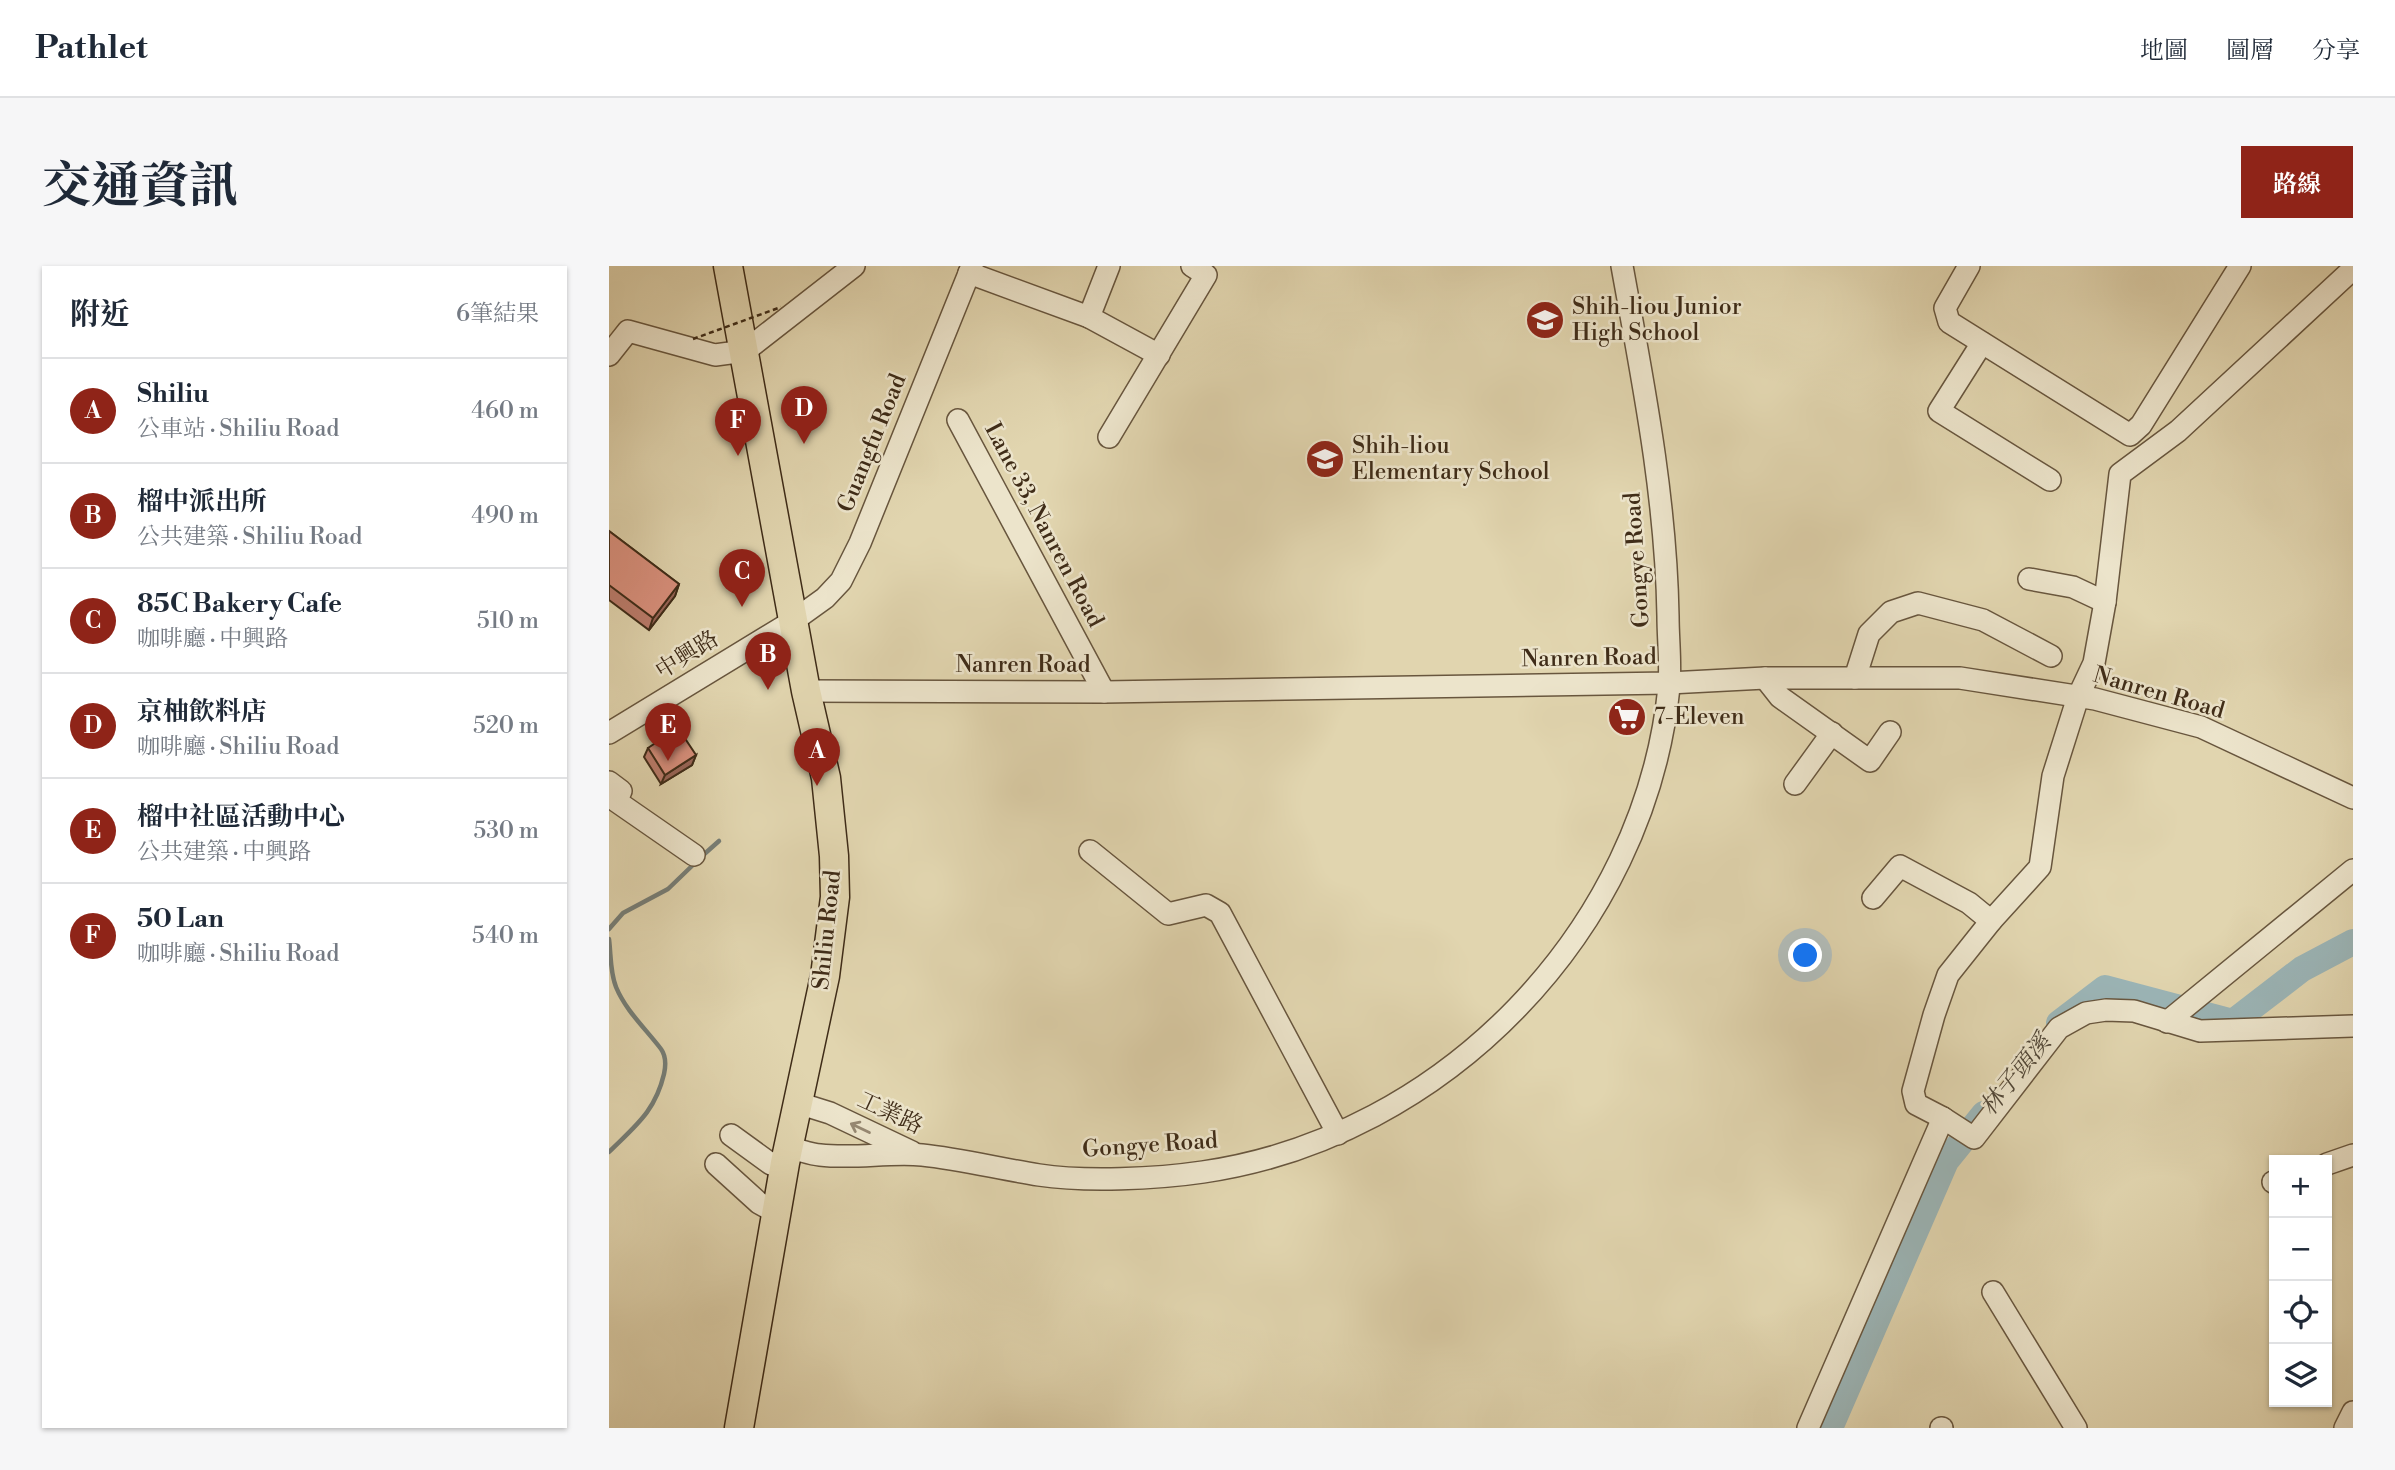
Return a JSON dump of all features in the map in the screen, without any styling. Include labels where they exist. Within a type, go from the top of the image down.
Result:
[{"type":"main road","name":"Shiliu Road","points":[[728,266],[806,691],[826,778],[835,897],[825,976],[787,1156],[739,1428]]},
{"type":"street","points":[[609,355],[628,331],[715,355],[745,351],[854,266]]},
{"type":"street","points":[[1089,317],[1109,266]]},
{"type":"street","points":[[1109,437],[1206,275],[1192,266]]},
{"type":"street","name":"Gongye Road","points":[[921,1155],[1044,1176],[1114,1178],[1203,1172],[1262,1159],[1338,1134],[1425,1087],[1478,1046],[1525,1001],[1569,947],[1606,887],[1636,822],[1657,753],[1669,683],[1667,564],[1660,494],[1653,435],[1622,266]]},
{"type":"street","points":[[1969,266],[1945,308],[1949,322],[2130,435],[2141,425],[2240,266]]},
{"type":"street","points":[[971,270],[1089,317],[1159,355]]},
{"type":"street","name":"Guangfu Road","points":[[793,621],[825,598],[841,581],[860,543],[971,270]]},
{"type":"street","points":[[2353,270],[2178,431],[2120,474],[2105,602],[2094,663],[2078,697],[2053,776],[2040,867],[1991,921],[1948,975],[1913,1091],[1916,1104],[1974,1138],[2059,1028],[2086,1013],[2106,1010],[2134,1012],[2200,1031],[2353,1026]]},
{"type":"street","points":[[1982,343],[1939,411],[2050,480]]},
{"type":"street","name":"Lane 33, Nanren Road","points":[[958,419],[1104,692]]},
{"type":"street","points":[[2029,579],[2073,587],[2105,602]]},
{"type":"street","points":[[1855,678],[1869,634],[1891,612],[1918,603],[1983,620],[2051,656]]},
{"type":"street","name":"中興路","points":[[609,733],[793,621]]},
{"type":"street","points":[[1765,678],[1780,697],[1870,761],[1890,733]]},
{"type":"street","name":"Nanren Road","points":[[806,691],[1104,692],[1669,683],[1765,678],[1959,678],[2078,697],[2201,727],[2353,798]]},
{"type":"street","points":[[1795,784],[1832,733]]},
{"type":"street","points":[[609,782],[621,790],[616,801],[694,855]]},
{"type":"street","points":[[1090,851],[1168,914],[1206,905],[1220,914],[1338,1134]]},
{"type":"street","points":[[1873,898],[1900,866],[1969,903],[1991,921]]},
{"type":"street","points":[[2167,1021],[2353,870]]},
{"type":"street","name":"工業路","points":[[798,1103],[830,1114],[921,1155]]},
{"type":"street","points":[[1808,1428],[1943,1118]]},
{"type":"street","name":"工業路","points":[[731,1135],[771,1164],[787,1156],[921,1155]]},
{"type":"street","points":[[2332,1162],[2353,1156]]},
{"type":"street","points":[[716,1164],[759,1203],[778,1213]]},
{"type":"street","points":[[1993,1292],[2076,1428]]},
{"type":"street","points":[[2345,1428],[2353,1412]]},
{"type":"path","points":[[693,339],[781,306]]},
{"type":"building","points":[[609,531],[679,584],[653,618],[609,585]]},
{"type":"building","points":[[678,728],[696,755],[665,775],[648,748]]},
{"type":"waterway","points":[[701,857],[719,841]]},
{"type":"waterway","points":[[609,929],[623,913],[668,889],[695,863]]},
{"type":"waterway","points":[[609,939],[612,969],[620,996],[661,1049],[665,1064],[660,1087],[649,1109],[609,1152]]},
{"type":"waterway","name":"林子頭溪","points":[[2059,1023],[2105,988],[2233,1022],[2302,969],[2353,942]]},
{"type":"waterway","name":"林子頭溪","points":[[1830,1428],[1946,1161],[1984,1114]]},
{"type":"place","name":"Shih-liou Junior High School","points":[[1545,320]]},
{"type":"place","name":"京柚飲料店","points":[[804,444]]},
{"type":"place","name":"50 Lan","points":[[738,456]]},
{"type":"place","name":"Shih-liou Elementary School","points":[[1325,459]]},
{"type":"place","name":"85C Bakery Cafe","points":[[742,607]]},
{"type":"place","name":"榴中派出所","points":[[768,690]]},
{"type":"place","name":"7-Eleven","points":[[1627,717]]},
{"type":"place","name":"榴中社區活動中心","points":[[668,761]]},
{"type":"place","name":"Shiliu","points":[[817,786]]}]
